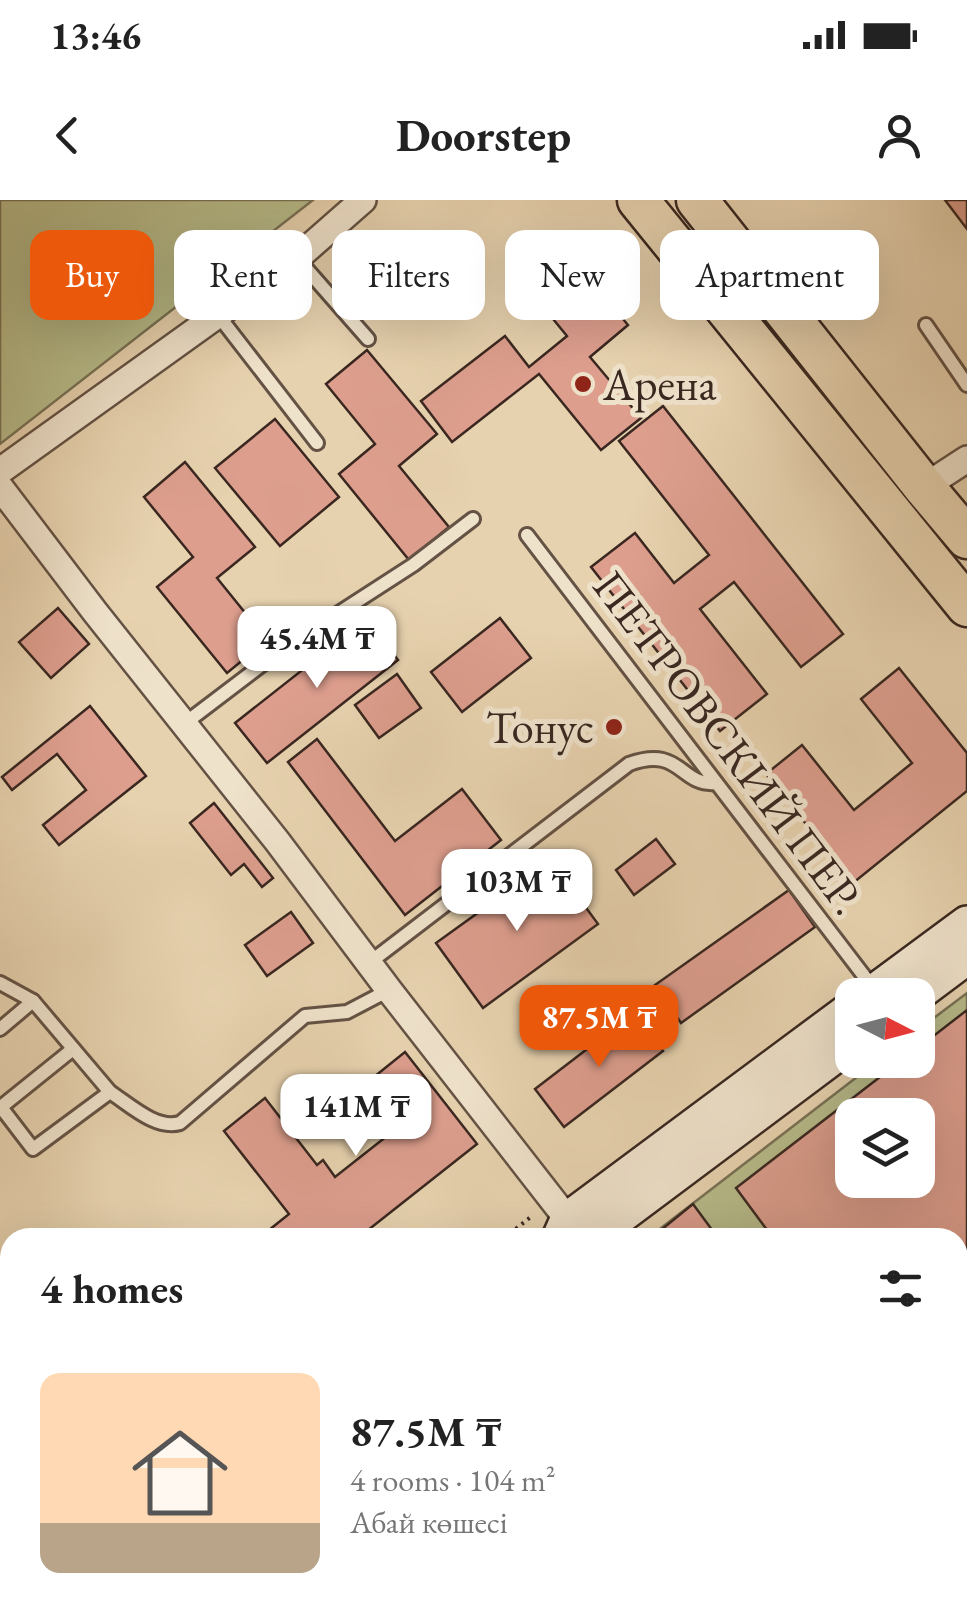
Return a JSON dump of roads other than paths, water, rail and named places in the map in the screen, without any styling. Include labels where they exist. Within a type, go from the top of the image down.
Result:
[{"type":"main road","points":[[638,200],[967,606]]},
{"type":"main road","points":[[697,200],[967,538]]},
{"type":"main road","points":[[893,978],[967,924]]},
{"type":"main road","points":[[935,980],[967,956]]},
{"type":"main road","points":[[570,1227],[835,1022]]},
{"type":"main road","points":[[570,1227],[835,1053]]},
{"type":"street","points":[[312,244],[363,200]]},
{"type":"street","points":[[0,471],[211,320]]},
{"type":"street","points":[[924,487],[967,459]]},
{"type":"street","points":[[0,487],[277,841],[570,1227]]},
{"type":"lane","points":[[312,276],[368,339]]},
{"type":"lane","points":[[222,320],[316,443]]},
{"type":"lane","points":[[926,326],[967,385]]},
{"type":"lane","points":[[184,724],[280,650],[413,565],[472,519]]},
{"type":"lane","name":"ПЕТРОВСКИЙ ПЕР.","points":[[527,535],[715,783],[852,978]]},
{"type":"lane","points":[[369,963],[628,764],[647,757],[663,758],[706,784],[715,783]]},
{"type":"lane","points":[[0,982],[33,1001],[110,1092],[169,1126],[180,1123],[306,1016],[347,1012],[389,990]]},
{"type":"lane","points":[[0,1029],[33,1001]]},
{"type":"lane","points":[[74,1049],[0,1107],[33,1149],[110,1092]]},
{"type":"place","name":"Арена","points":[[583,384]]},
{"type":"place","name":"Тонус","points":[[614,727]]}]
